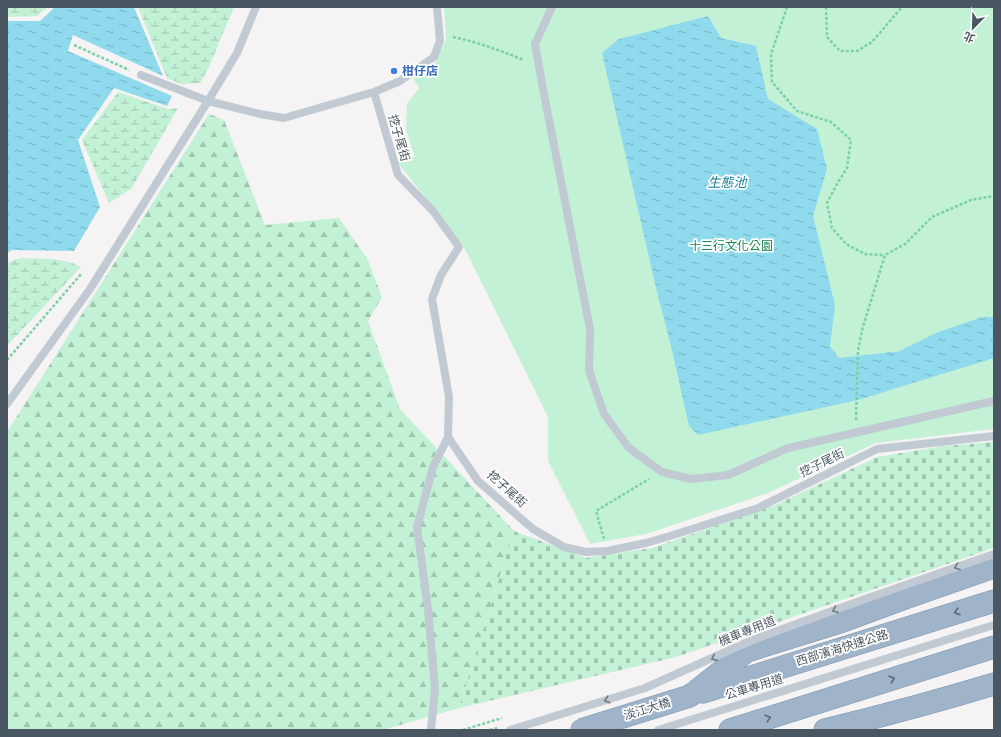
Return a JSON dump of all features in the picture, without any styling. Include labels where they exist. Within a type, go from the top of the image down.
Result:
[{"type":"highway","points":[[690,696],[747,651],[843,621],[994,567]]},
{"type":"highway","name":"西部濱海快速公路","points":[[690,696],[994,601]]},
{"type":"highway","points":[[730,730],[994,647]]},
{"type":"highway","points":[[825,730],[994,684]]},
{"type":"highway","name":"淡江大橋","points":[[581,730],[690,696]]},
{"type":"lane","points":[[7,404],[90,289],[208,101],[237,52],[256,7]]},
{"type":"lane","points":[[141,75],[208,101],[260,114],[284,118],[374,92],[400,81],[434,57],[440,41],[437,7]]},
{"type":"lane","points":[[552,7],[535,44],[590,329],[589,370],[604,414],[629,448],[662,472],[691,479],[728,475],[788,448],[994,401]]},
{"type":"lane","name":"挖子尾街","points":[[374,92],[398,175],[433,211],[459,247],[441,275],[432,299],[449,397],[448,437],[478,480],[533,529],[564,547],[586,552],[607,550],[646,543],[670,536],[758,508],[877,449],[994,436]]},
{"type":"lane","points":[[431,730],[435,689],[428,609],[417,527],[433,467],[448,437]]},
{"type":"lane","name":"機車專用道","points":[[510,730],[645,688],[750,641],[994,554]]},
{"type":"lane","name":"公車專用道","points":[[658,730],[994,625]]},
{"type":"lane","points":[[837,730],[994,691]]},
{"type":"path","points":[[787,7],[771,54],[772,82],[797,111],[832,122],[851,140],[847,168],[827,203],[832,228],[846,244],[865,254],[885,255],[904,244],[932,217],[971,200],[994,196]]},
{"type":"path","points":[[826,7],[827,37],[840,51],[856,52],[872,42],[902,7]]},
{"type":"path","points":[[439,44],[452,37],[489,46],[539,67]]},
{"type":"path","points":[[74,45],[141,75]]},
{"type":"path","points":[[857,408],[858,351],[862,330],[885,255]]},
{"type":"path","points":[[7,360],[84,271]]},
{"type":"path","points":[[607,550],[596,511],[662,472]]},
{"type":"green space","points":[[7,7],[48,7],[37,16],[7,17]]},
{"type":"green space","points":[[138,7],[234,7],[209,67],[200,83],[181,84],[167,78]]},
{"type":"green space","name":"十三行文化公園","points":[[444,7],[994,7],[994,429],[876,443],[768,493],[646,534],[590,544],[548,461],[548,417],[463,245],[398,163],[415,157],[406,130],[407,104],[419,88],[413,78],[436,62],[446,40]]},
{"type":"green space","points":[[118,92],[168,109],[178,108],[132,188],[109,203],[82,140]]},
{"type":"green space","points":[[209,114],[224,120],[265,225],[339,218],[368,260],[382,297],[368,321],[400,409],[514,531],[459,708],[383,730],[7,730],[7,432]]},
{"type":"green space","points":[[21,258],[59,260],[81,267],[7,346],[7,263]]},
{"type":"green space","points":[[994,442],[994,548],[676,657],[459,708],[514,531],[586,558],[652,548],[773,506],[877,457],[944,446]]},
{"type":"water","points":[[55,7],[134,7],[163,76],[73,35],[68,51],[172,96],[167,106],[114,88],[78,140],[100,207],[74,251],[12,250],[7,253],[7,21],[40,21]]},
{"type":"water","name":"生態池","points":[[708,16],[721,38],[756,46],[768,99],[817,129],[827,169],[813,216],[835,305],[830,346],[839,358],[900,351],[936,333],[982,317],[994,317],[994,358],[858,400],[698,435],[689,426],[602,53],[619,39]]},
{"type":"place","name":"柑仔店","points":[[394,71]]}]
